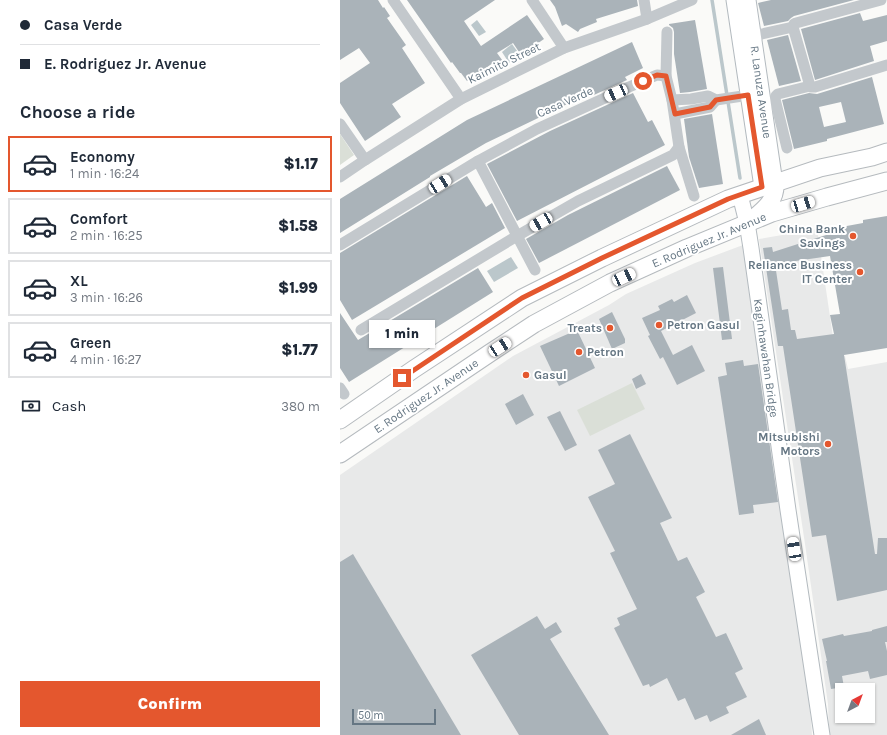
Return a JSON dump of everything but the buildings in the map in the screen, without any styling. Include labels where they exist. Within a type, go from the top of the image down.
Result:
[{"type":"main road","name":"R. Lanuza Avenue","points":[[734,0],[749,95],[769,190]]},
{"type":"main road","name":"R. Lanuza Avenue","points":[[748,0],[753,36],[749,95]]},
{"type":"main road","points":[[340,420],[522,298],[602,258],[728,199],[740,195],[769,190],[820,168],[872,157],[887,152]]},
{"type":"main road","name":"E. Rodriguez Jr. Avenue","points":[[340,454],[534,324],[610,283],[687,248],[772,213],[827,196],[887,181]]},
{"type":"main road","points":[[769,190],[781,205],[791,208]]},
{"type":"main road","points":[[747,223],[764,209],[769,190]]},
{"type":"main road","name":"Kaginhawahan Bridge","points":[[740,195],[747,223],[822,735]]},
{"type":"street","points":[[393,0],[461,99]]},
{"type":"street","points":[[532,0],[564,48]]},
{"type":"street","points":[[644,0],[648,19]]},
{"type":"street","name":"Kaimito Street","points":[[340,177],[461,99],[564,48],[648,19],[692,0]]},
{"type":"street","points":[[753,36],[793,27],[796,22],[881,0]]},
{"type":"street","points":[[793,27],[810,86]]},
{"type":"street","points":[[667,32],[666,76],[675,114],[679,147],[694,196]]},
{"type":"street","points":[[787,148],[775,100],[778,94],[810,86],[815,87],[887,65]]},
{"type":"street","name":"Casa Verde","points":[[340,246],[478,161],[537,129],[657,75],[666,76]]},
{"type":"street","points":[[672,100],[708,96],[718,100],[749,95]]},
{"type":"street","points":[[675,114],[710,107],[718,100]]},
{"type":"street","points":[[340,124],[365,160]]},
{"type":"street","points":[[361,330],[578,201],[673,155],[679,147]]},
{"type":"street","points":[[478,161],[535,270]]},
{"type":"shaded area","points":[[477,20],[486,32],[479,36],[471,25]]},
{"type":"shaded area","points":[[512,44],[520,55],[509,63],[502,52]]},
{"type":"shaded area","points":[[340,134],[354,155],[340,165]]},
{"type":"shaded area","points":[[817,229],[836,357],[845,356],[848,369],[887,362],[887,735],[829,735],[828,704],[759,239]]},
{"type":"shaded area","points":[[743,245],[791,572],[812,735],[340,735],[340,475],[513,356],[609,305],[626,294],[695,263]]},
{"type":"shaded area","points":[[511,257],[518,268],[494,282],[487,271]]},
{"type":"shaded area","points":[[632,383],[645,409],[590,436],[577,410]]},
{"type":"waterway","points":[[712,0],[740,178]]},
{"type":"place","name":"China Bank Savings","points":[[853,236]]},
{"type":"place","name":"Reliance Business IT Center","points":[[860,272]]},
{"type":"place","name":"Petron Gasul","points":[[659,325]]},
{"type":"place","name":"Treats","points":[[610,328]]},
{"type":"place","name":"Petron","points":[[579,352]]},
{"type":"place","name":"Gasul","points":[[526,375]]},
{"type":"place","name":"Mitsubishi Motors","points":[[828,444]]},
{"type":"route","points":[[402,378],[522,298],[602,258],[728,199],[762,187],[748,95],[716,100],[710,107],[675,114],[666,76],[657,75],[643,81]]}]
